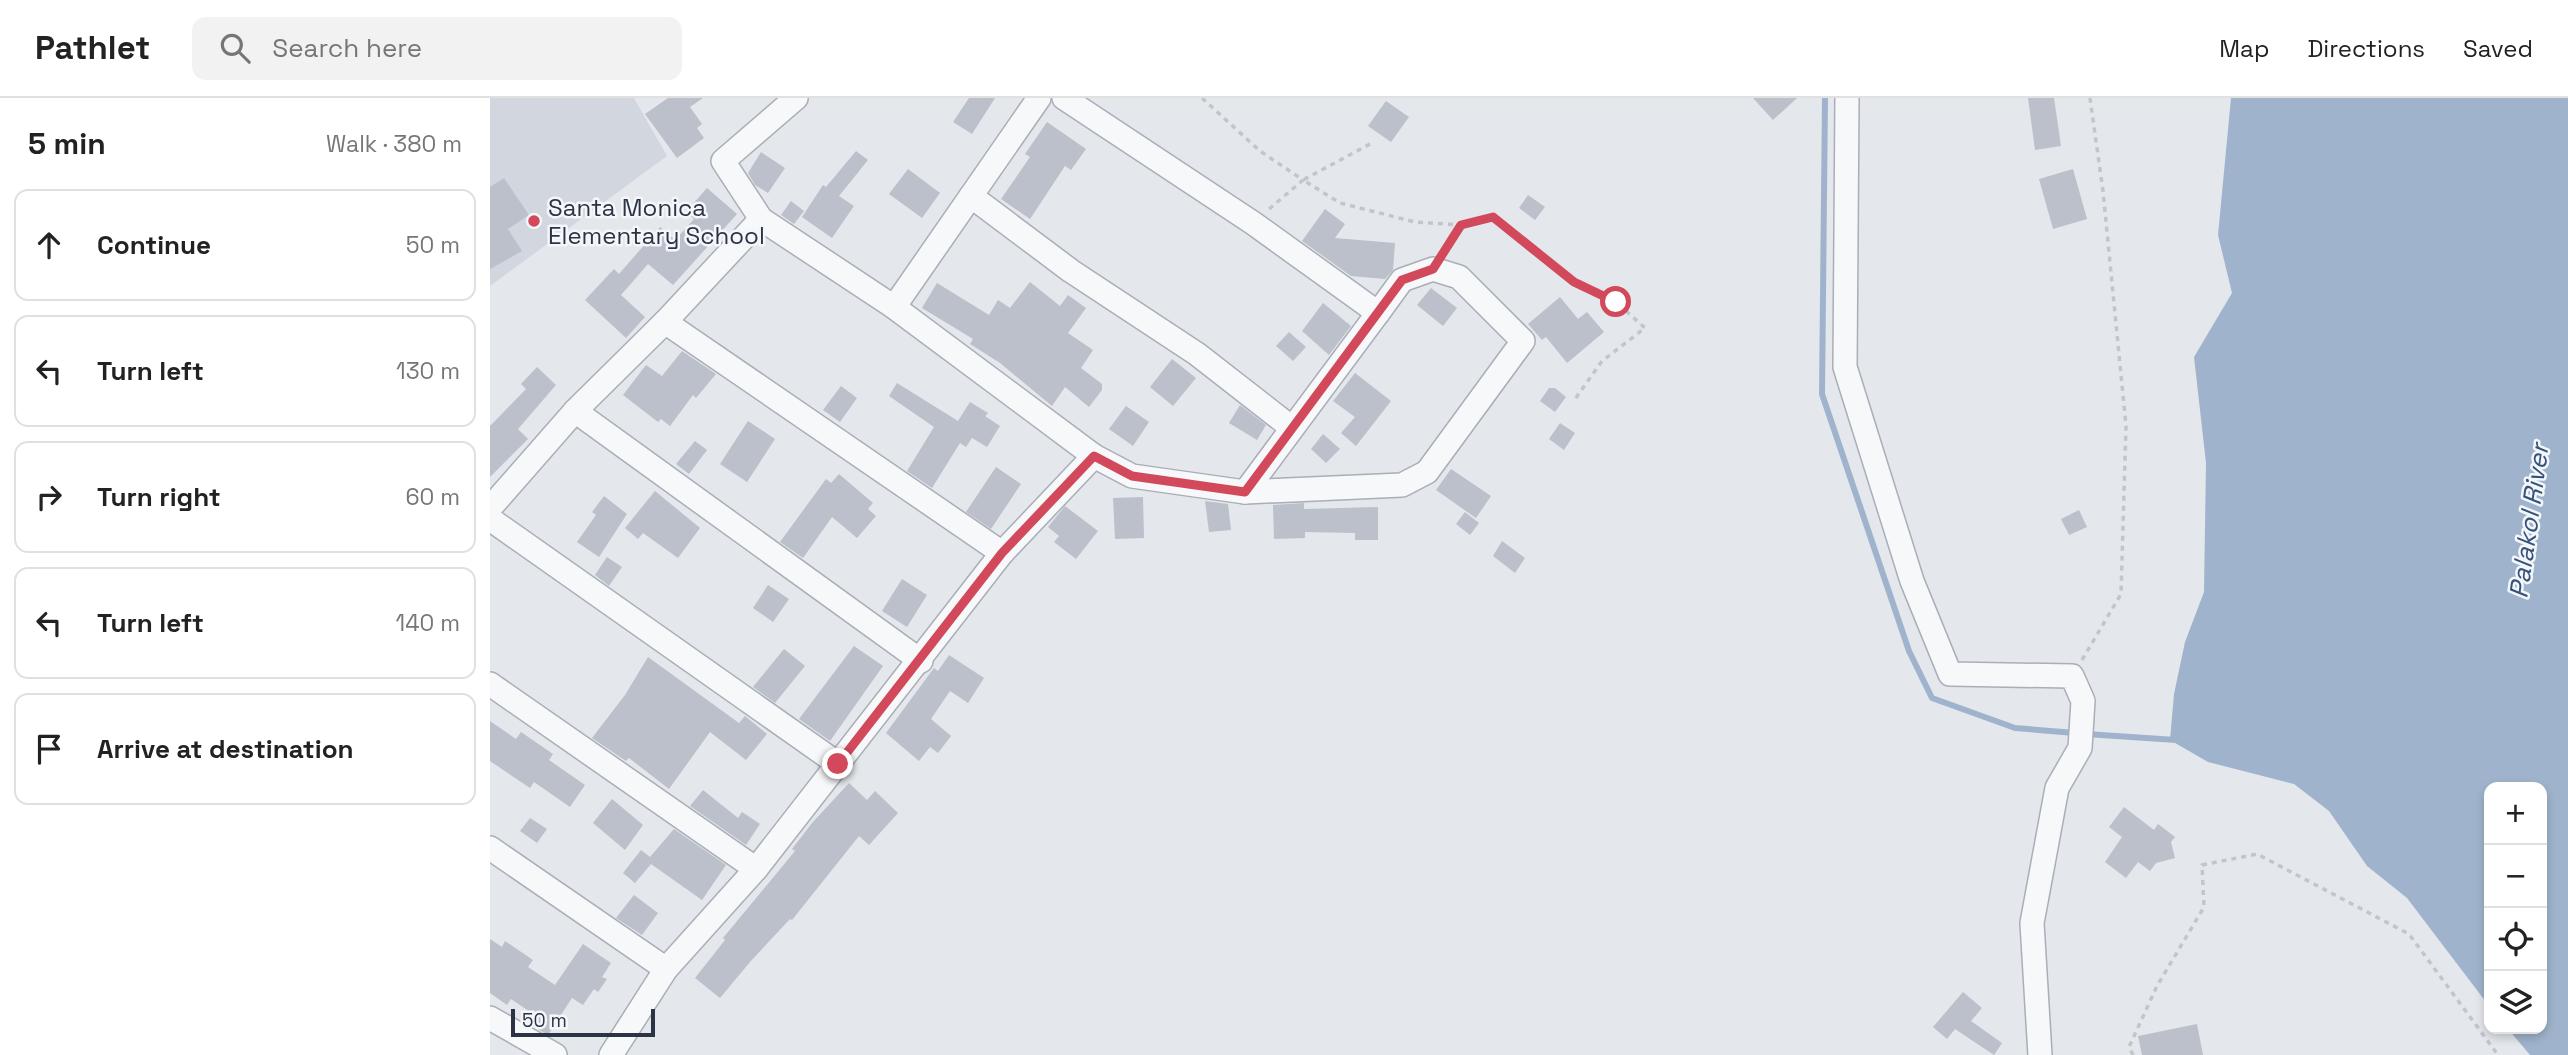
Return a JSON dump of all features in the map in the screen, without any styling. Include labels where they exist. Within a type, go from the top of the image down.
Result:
[{"type":"street","points":[[796,98],[723,161],[761,219],[894,307],[1094,456],[1132,476],[1245,492],[1402,485],[1427,472],[1523,341],[1459,276],[1433,269],[1402,280],[1245,492]]},
{"type":"street","points":[[894,307],[1038,98]]},
{"type":"street","points":[[1064,98],[1253,223],[1378,313]]},
{"type":"street","points":[[1847,98],[1844,368],[1912,581],[1950,674],[2073,676],[2083,701],[2080,748],[2057,788],[2032,923],[2040,1055]]},
{"type":"street","points":[[971,196],[1071,271],[1197,354],[1292,428]]},
{"type":"street","points":[[490,508],[575,411],[665,322],[761,219]]},
{"type":"street","points":[[665,322],[1002,553]]},
{"type":"street","points":[[575,411],[921,661]]},
{"type":"street","points":[[611,1055],[666,969],[756,869],[921,661],[1002,553],[1094,456]]},
{"type":"street","points":[[490,519],[838,764]]},
{"type":"street","points":[[490,684],[756,869]]},
{"type":"street","points":[[490,848],[666,969]]},
{"type":"street","points":[[494,1029],[555,1055]]},
{"type":"path","points":[[1202,98],[1260,151],[1339,202],[1415,222],[1461,225],[1493,217],[1574,282],[1616,302],[1645,328],[1602,361],[1573,402]]},
{"type":"path","points":[[2073,676],[2121,594],[2126,439],[2104,191],[2090,98]]},
{"type":"path","points":[[1253,223],[1303,180],[1370,144]]},
{"type":"path","points":[[1433,269],[1461,225]]},
{"type":"path","points":[[2133,1055],[2129,1048],[2157,986],[2204,907],[2202,865],[2257,854],[2409,934],[2498,1055]]},
{"type":"shaded area","name":"Santa Monica Elementary School","points":[[490,98],[634,98],[667,156],[490,286]]},
{"type":"water","name":"Palakol River","points":[[2231,98],[2568,98],[2568,1055],[2530,1055],[2512,1034],[2547,1034],[2547,782],[2484,782],[2484,999],[2407,898],[2367,866],[2329,811],[2294,784],[2208,762],[2170,740],[2174,694],[2185,642],[2204,592],[2206,463],[2194,357],[2232,293],[2218,235]]},
{"type":"building","points":[[668,98],[703,98],[690,107],[702,124],[697,128],[704,138],[677,158],[645,114]]},
{"type":"building","points":[[969,98],[995,98],[972,134],[953,122]]},
{"type":"building","points":[[1753,98],[1797,98],[1773,120]]},
{"type":"building","points":[[2028,98],[2054,98],[2061,146],[2035,150]]},
{"type":"building","points":[[1386,101],[1409,117],[1391,142],[1368,126]]},
{"type":"building","points":[[1047,122],[1086,149],[1071,170],[1065,166],[1030,219],[1001,199],[1030,157],[1025,154]]},
{"type":"building","points":[[856,151],[868,160],[839,196],[854,206],[832,238],[802,217],[823,185],[826,187]]},
{"type":"building","points":[[761,152],[785,168],[768,193],[755,185],[748,173]]},
{"type":"building","points":[[908,169],[940,193],[922,218],[889,194]]},
{"type":"building","points":[[2073,169],[2087,219],[2053,229],[2039,179]]},
{"type":"building","points":[[504,178],[529,215],[508,229],[522,251],[490,269],[490,187]]},
{"type":"building","points":[[707,188],[737,214],[673,285],[648,264],[621,295],[645,317],[626,338],[585,300],[614,269],[619,274],[660,227],[675,240],[694,219],[686,212]]},
{"type":"building","points":[[1528,195],[1545,207],[1535,220],[1519,208]]},
{"type":"building","points":[[791,201],[804,211],[794,224],[781,215]]},
{"type":"building","points":[[1325,209],[1345,224],[1335,238],[1395,243],[1393,270],[1385,279],[1351,276],[1302,241]]},
{"type":"building","points":[[1030,282],[1060,306],[1068,295],[1086,308],[1068,333],[1093,350],[1081,368],[1102,384],[1102,390],[1089,407],[1065,387],[1052,406],[1000,363],[970,344],[973,339],[922,308],[937,283],[989,315],[998,300],[1010,308]]},
{"type":"building","points":[[1431,288],[1457,308],[1443,326],[1417,305]]},
{"type":"building","points":[[1560,297],[1578,319],[1587,312],[1604,332],[1567,363],[1546,337],[1542,340],[1528,324]]},
{"type":"building","points":[[1323,303],[1351,326],[1329,355],[1302,331]]},
{"type":"building","points":[[1289,332],[1306,347],[1293,361],[1276,346]]},
{"type":"building","points":[[682,351],[716,374],[696,398],[693,395],[670,426],[661,419],[658,422],[623,395],[646,365],[662,376]]},
{"type":"building","points":[[1172,359],[1196,378],[1173,406],[1150,387]]},
{"type":"building","points":[[537,367],[556,385],[518,429],[528,439],[490,477],[490,426],[526,389],[521,384]]},
{"type":"building","points":[[1355,373],[1391,401],[1356,446],[1341,433],[1355,417],[1333,401]]},
{"type":"building","points":[[897,383],[958,421],[970,402],[988,413],[985,416],[1000,426],[987,447],[972,438],[966,447],[960,443],[932,488],[907,471],[934,427],[889,396]]},
{"type":"building","points":[[841,386],[857,398],[840,422],[823,410]]},
{"type":"building","points":[[1549,388],[1555,388],[1566,397],[1555,412],[1540,401]]},
{"type":"building","points":[[1240,405],[1266,425],[1257,440],[1229,423]]},
{"type":"building","points":[[1126,406],[1149,422],[1133,446],[1109,429]]},
{"type":"building","points":[[748,421],[775,439],[747,482],[720,464]]},
{"type":"building","points":[[1560,423],[1575,433],[1564,450],[1549,439]]},
{"type":"building","points":[[1323,434],[1340,449],[1326,463],[1311,449]]},
{"type":"building","points":[[695,441],[707,450],[689,474],[676,464]]},
{"type":"building","points":[[996,467],[1021,484],[991,529],[966,512]]},
{"type":"building","points":[[1451,469],[1491,496],[1476,518],[1436,490]]},
{"type":"building","points":[[839,474],[873,503],[868,509],[876,516],[857,538],[832,517],[803,558],[780,542],[826,479],[831,483]]},
{"type":"building","points":[[655,491],[700,528],[678,558],[643,533],[638,539],[625,528]]},
{"type":"building","points":[[604,496],[627,514],[599,557],[577,542],[596,515],[592,512]]},
{"type":"building","points":[[1143,497],[1144,538],[1115,539],[1113,498]]},
{"type":"building","points":[[1205,501],[1228,504],[1231,530],[1209,532]]},
{"type":"building","points":[[1304,503],[1304,509],[1378,507],[1378,540],[1355,540],[1355,533],[1305,532],[1305,538],[1274,539],[1273,505]]},
{"type":"building","points":[[1065,506],[1098,531],[1076,559],[1054,542],[1059,536],[1048,527]]},
{"type":"building","points":[[2079,510],[2087,527],[2069,535],[2061,519]]},
{"type":"building","points":[[1465,512],[1479,523],[1470,535],[1456,524]]},
{"type":"building","points":[[1502,541],[1525,558],[1515,573],[1493,556]]},
{"type":"building","points":[[607,557],[622,567],[609,586],[595,575]]},
{"type":"building","points":[[902,579],[927,595],[907,627],[882,611]]},
{"type":"building","points":[[768,585],[789,599],[773,622],[753,608]]},
{"type":"building","points":[[854,646],[883,666],[830,741],[799,719]]},
{"type":"building","points":[[784,649],[805,666],[775,703],[753,687]]},
{"type":"building","points":[[949,655],[984,678],[968,703],[950,691],[931,719],[951,736],[938,753],[930,747],[919,761],[886,733],[934,668],[938,671]]},
{"type":"building","points":[[648,657],[739,723],[745,716],[767,734],[746,760],[710,732],[669,789],[629,758],[626,761],[592,738],[625,695]]},
{"type":"building","points":[[490,721],[516,739],[521,732],[553,754],[549,760],[585,785],[570,807],[534,782],[530,788],[490,761]]},
{"type":"building","points":[[849,783],[867,800],[875,791],[898,813],[869,845],[859,836],[792,920],[790,919],[750,962],[720,998],[695,978],[725,940],[723,938],[795,851],[792,849],[812,823]]},
{"type":"building","points":[[703,790],[738,818],[742,812],[760,824],[746,845],[690,806]]},
{"type":"building","points":[[612,799],[643,825],[625,850],[593,823]]},
{"type":"building","points":[[2124,807],[2154,830],[2158,824],[2175,837],[2171,842],[2175,858],[2156,863],[2150,871],[2138,862],[2126,878],[2105,862],[2122,837],[2109,827]]},
{"type":"building","points":[[530,818],[547,829],[537,843],[520,831]]},
{"type":"building","points":[[674,829],[726,865],[702,900],[651,864],[635,883],[623,873],[641,850],[650,857]]},
{"type":"building","points":[[634,895],[658,913],[642,935],[616,918]]},
{"type":"building","points":[[490,939],[502,947],[505,941],[533,960],[528,967],[555,985],[583,944],[611,963],[602,977],[607,979],[598,992],[594,989],[583,1005],[572,998],[548,1035],[530,1025],[536,1016],[511,999],[507,1005],[490,993]]},
{"type":"building","points":[[1963,992],[1982,1008],[1971,1021],[2002,1043],[1994,1055],[1955,1029],[1947,1039],[1933,1027]]},
{"type":"building","points":[[2197,1024],[2203,1055],[2142,1055],[2138,1036]]},
{"type":"waterway","points":[[1825,98],[1822,394],[1909,651],[1932,698],[2015,728],[2075,733]]},
{"type":"waterway","points":[[2086,734],[2176,740]]},
{"type":"place","name":"Santa Monica Elementary School","points":[[534,221]]},
{"type":"route","points":[[838,764],[921,661],[1002,553],[1094,456],[1132,476],[1245,492],[1402,280],[1433,269],[1461,225],[1493,217],[1574,282],[1616,302]]}]
